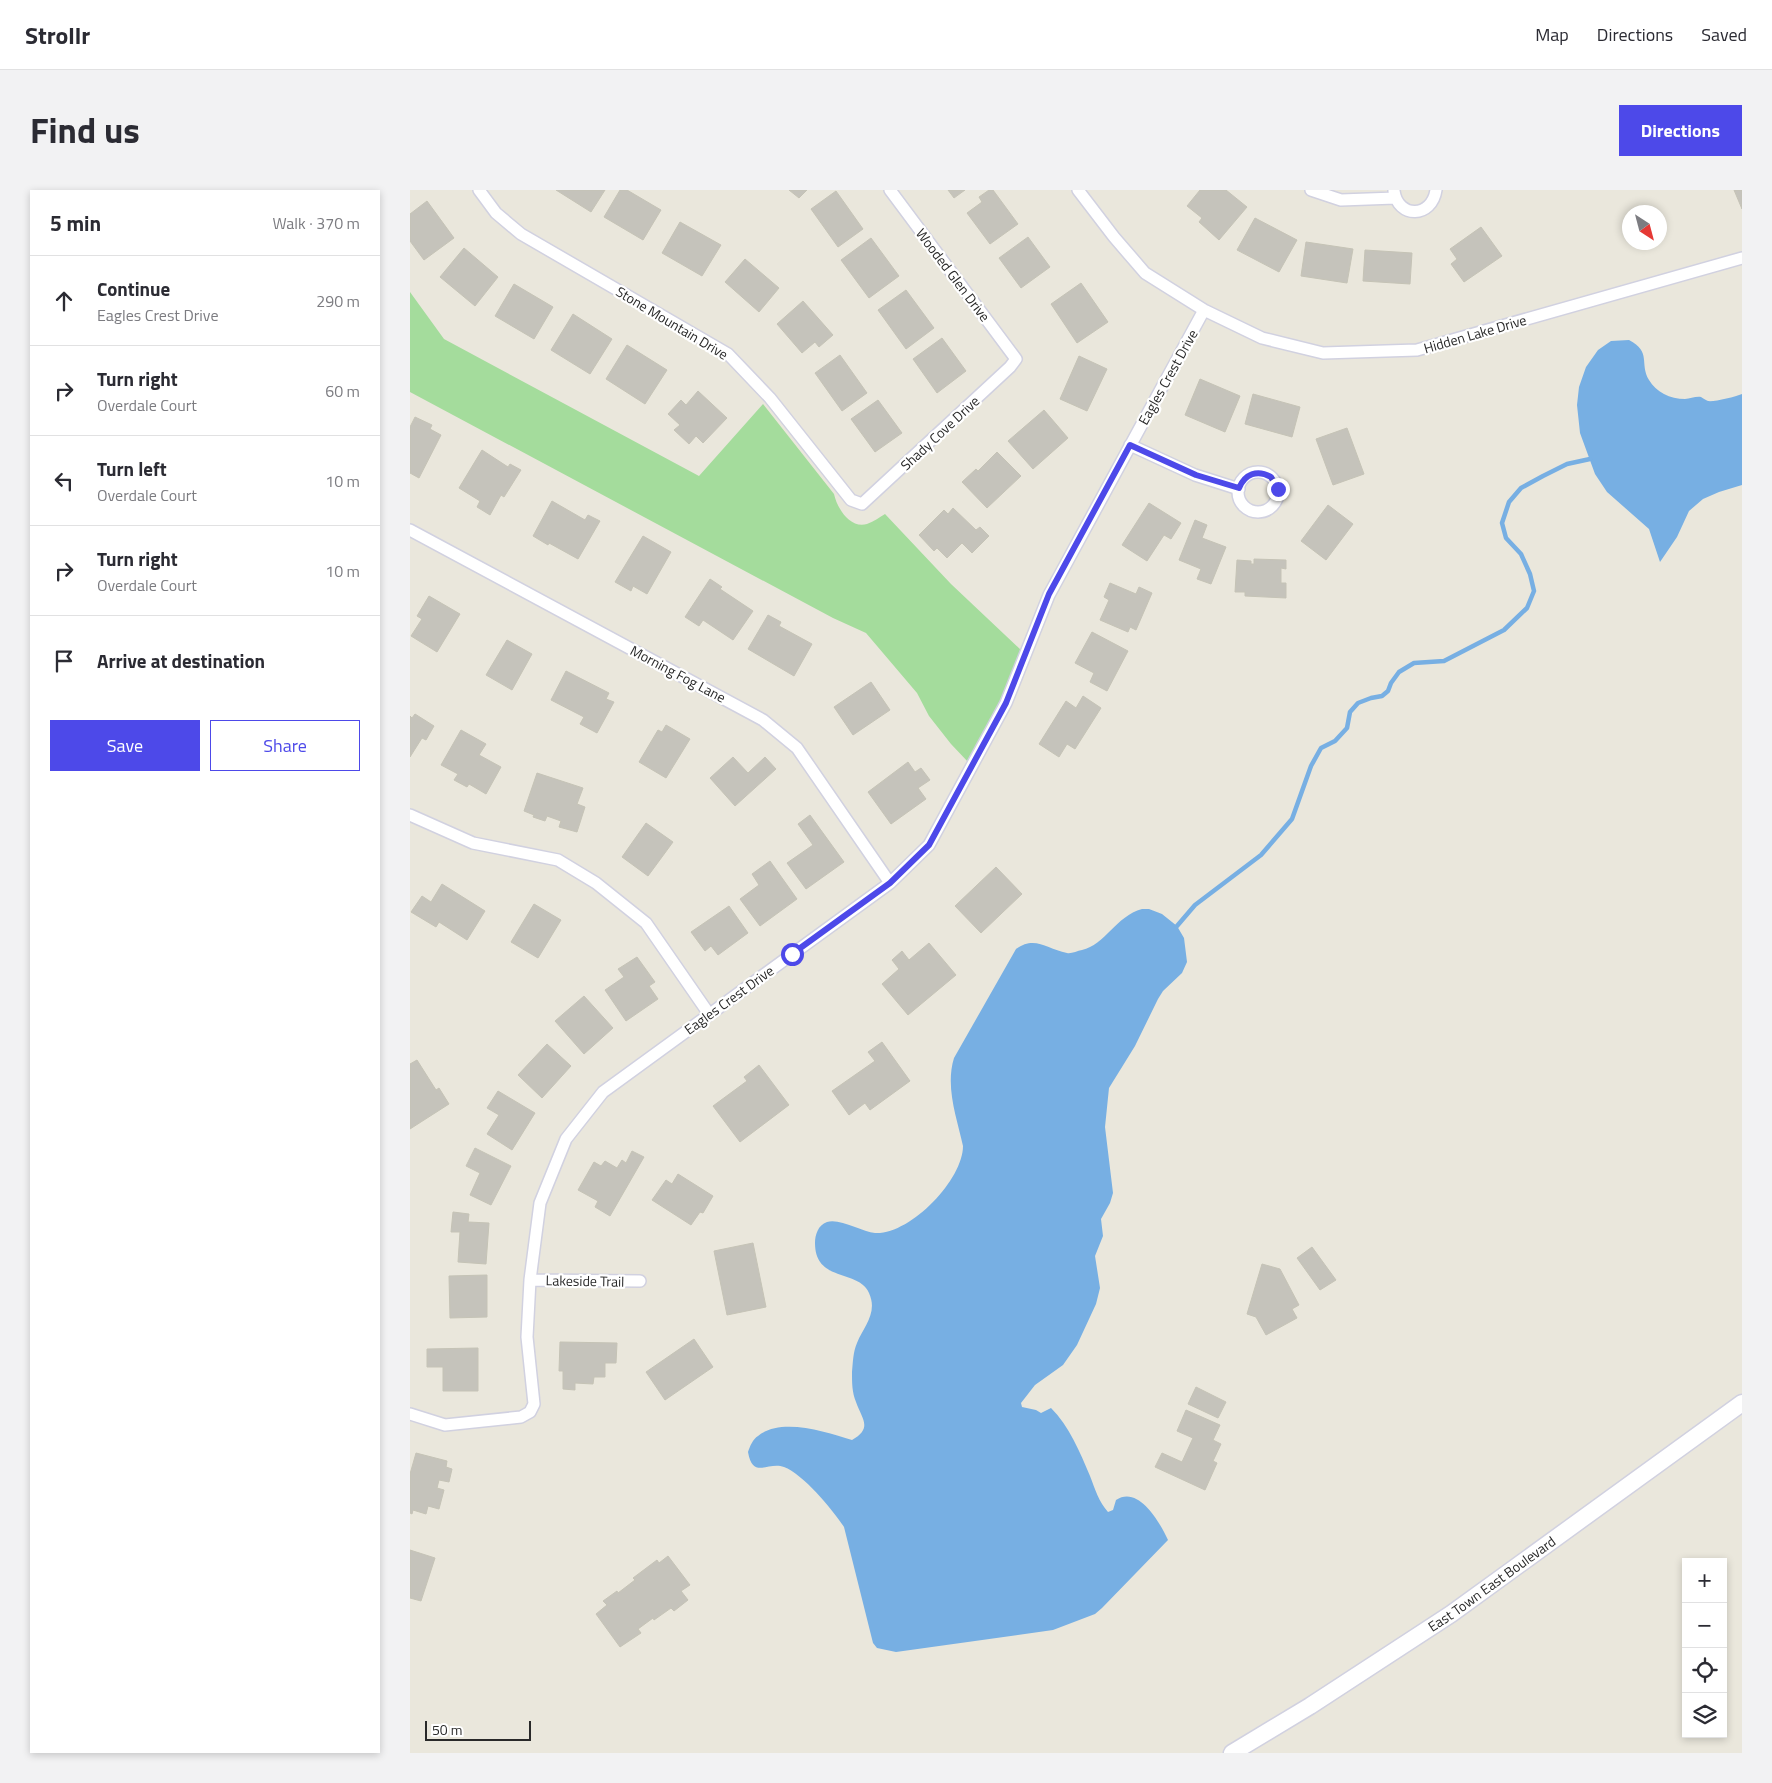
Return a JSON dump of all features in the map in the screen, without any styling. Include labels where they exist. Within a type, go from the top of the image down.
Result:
[{"type":"street","name":"Stone Mountain Drive","points":[[479,190],[496,214],[521,234],[728,354],[770,398],[851,500],[862,504]]},
{"type":"street","name":"Wooded Glen Drive","points":[[890,190],[1016,359]]},
{"type":"street","name":"Hidden Lake Drive","points":[[1078,190],[1114,237],[1145,273],[1204,310],[1262,338],[1323,353],[1417,350],[1742,258]]},
{"type":"street","points":[[1311,190],[1341,200],[1395,194],[1398,203],[1408,210],[1420,211],[1431,203],[1436,190]]},
{"type":"street","name":"Eagles Crest Drive","points":[[410,1414],[445,1425],[521,1417],[530,1412],[534,1404],[527,1337],[530,1280],[540,1203],[566,1139],[603,1092],[890,883],[929,845],[1006,703],[1049,594],[1204,310]]},
{"type":"street","name":"Shady Cove Drive","points":[[862,504],[1010,367],[1016,359]]},
{"type":"street","points":[[1130,445],[1196,475],[1239,488]]},
{"type":"street","name":"Morning Fog Lane","points":[[410,530],[763,720],[798,748],[890,883]]},
{"type":"street","points":[[410,815],[473,843],[558,860],[596,883],[646,923],[709,1014]]},
{"type":"street","name":"Lakeside Trail","points":[[530,1280],[640,1281]]},
{"type":"street","name":"East Town East Boulevard","points":[[1232,1753],[1310,1706],[1451,1614],[1742,1403]]},
{"type":"green space","points":[[410,292],[444,339],[699,476],[763,404],[834,494],[845,516],[861,525],[867,524],[885,514],[951,584],[1022,651],[1018,664],[969,763],[929,716],[917,693],[866,633],[833,618],[410,392]]},
{"type":"water","points":[[1629,340],[1636,344],[1643,353],[1646,374],[1649,380],[1655,388],[1664,394],[1679,399],[1701,397],[1711,401],[1742,394],[1742,485],[1703,499],[1689,511],[1677,537],[1660,562],[1649,529],[1607,492],[1595,474],[1580,433],[1577,405],[1579,387],[1586,367],[1598,350],[1611,341]]},
{"type":"water","points":[[1142,909],[1149,909],[1162,914],[1177,926],[1184,938],[1187,962],[1182,973],[1163,991],[1158,999],[1135,1046],[1109,1088],[1105,1127],[1113,1193],[1101,1219],[1103,1236],[1095,1256],[1100,1288],[1096,1304],[1077,1345],[1063,1365],[1035,1385],[1021,1403],[1022,1407],[1041,1413],[1051,1408],[1057,1415],[1074,1440],[1102,1504],[1108,1512],[1113,1510],[1116,1500],[1125,1497],[1133,1498],[1148,1508],[1160,1524],[1168,1540],[1095,1614],[1053,1630],[896,1652],[877,1648],[873,1643],[844,1527],[833,1511],[800,1477],[784,1467],[757,1467],[750,1460],[748,1452],[756,1437],[768,1430],[779,1427],[817,1430],[852,1440],[858,1436],[864,1427],[863,1418],[854,1395],[852,1372],[853,1357],[857,1343],[871,1313],[871,1300],[864,1286],[829,1270],[822,1264],[817,1256],[816,1234],[821,1225],[832,1221],[875,1233],[889,1231],[904,1225],[918,1215],[944,1189],[961,1160],[963,1146],[951,1091],[954,1058],[1016,949],[1029,943],[1035,943],[1067,953],[1082,950],[1097,942],[1125,918]]},
{"type":"building","points":[[556,190],[605,190],[591,212]]},
{"type":"building","points":[[620,190],[627,190],[661,210],[643,240],[604,217]]},
{"type":"building","points":[[789,190],[807,190],[799,198]]},
{"type":"building","points":[[948,190],[965,190],[954,198]]},
{"type":"building","points":[[989,190],[993,190],[1018,224],[990,244],[967,213],[982,202],[979,197]]},
{"type":"building","points":[[1200,190],[1226,190],[1247,207],[1219,240],[1199,222],[1202,218],[1187,206]]},
{"type":"building","points":[[1734,190],[1742,190],[1742,209]]},
{"type":"building","points":[[836,191],[863,229],[838,247],[811,209]]},
{"type":"building","points":[[427,201],[454,238],[424,260],[410,241],[410,214]]},
{"type":"building","points":[[1255,218],[1297,240],[1279,272],[1237,250]]},
{"type":"building","points":[[680,222],[721,245],[702,276],[662,253]]},
{"type":"building","points":[[1481,227],[1502,256],[1464,282],[1451,264],[1457,259],[1450,249]]},
{"type":"building","points":[[1028,237],[1050,267],[1021,288],[999,258]]},
{"type":"building","points":[[871,238],[899,276],[869,298],[841,260]]},
{"type":"building","points":[[1306,242],[1353,249],[1347,283],[1301,276]]},
{"type":"building","points":[[464,248],[498,277],[475,306],[440,277]]},
{"type":"building","points":[[1365,250],[1412,253],[1410,284],[1363,281]]},
{"type":"building","points":[[745,259],[779,288],[759,312],[725,282]]},
{"type":"building","points":[[1081,283],[1108,322],[1077,343],[1051,304]]},
{"type":"building","points":[[514,284],[553,307],[534,339],[495,316]]},
{"type":"building","points":[[906,290],[934,328],[906,349],[878,310]]},
{"type":"building","points":[[803,301],[833,335],[819,347],[815,342],[802,353],[777,324]]},
{"type":"building","points":[[573,314],[612,339],[590,374],[551,350]]},
{"type":"building","points":[[942,338],[966,371],[937,393],[913,359]]},
{"type":"building","points":[[627,345],[667,370],[645,404],[606,379]]},
{"type":"building","points":[[840,355],[867,393],[842,411],[815,373]]},
{"type":"building","points":[[1079,356],[1107,369],[1087,411],[1060,399]]},
{"type":"building","points":[[1200,379],[1240,396],[1225,432],[1185,415]]},
{"type":"building","points":[[698,391],[727,418],[703,443],[696,436],[689,444],[674,430],[680,425],[668,414],[681,400],[686,405]]},
{"type":"building","points":[[1253,394],[1300,407],[1292,437],[1245,424]]},
{"type":"building","points":[[878,400],[902,433],[875,452],[851,419]]},
{"type":"building","points":[[1044,410],[1068,438],[1033,469],[1008,441]]},
{"type":"building","points":[[415,417],[432,425],[430,429],[441,435],[419,478],[410,473],[410,427]]},
{"type":"building","points":[[1347,428],[1364,474],[1333,485],[1316,439]]},
{"type":"building","points":[[482,450],[508,467],[510,464],[521,470],[504,497],[501,495],[490,515],[477,507],[480,501],[459,488]]},
{"type":"building","points":[[997,452],[1021,476],[987,508],[962,482],[976,469],[978,471]]},
{"type":"building","points":[[552,501],[585,520],[588,515],[600,521],[578,559],[533,536]]},
{"type":"building","points":[[1149,503],[1181,523],[1171,539],[1164,535],[1147,561],[1122,545]]},
{"type":"building","points":[[1328,505],[1353,524],[1326,560],[1301,541]]},
{"type":"building","points":[[953,508],[976,530],[980,527],[989,536],[972,553],[962,543],[947,558],[937,548],[934,551],[919,535],[944,510],[948,514]]},
{"type":"building","points":[[1195,520],[1207,525],[1202,538],[1226,547],[1211,584],[1197,579],[1201,569],[1179,560]]},
{"type":"building","points":[[643,536],[671,552],[647,594],[633,586],[631,591],[615,582]]},
{"type":"building","points":[[1254,559],[1286,560],[1286,569],[1281,568],[1281,583],[1286,583],[1286,598],[1245,596],[1245,592],[1235,592],[1237,560],[1251,561],[1251,564],[1254,564]]},
{"type":"building","points":[[710,579],[722,587],[720,589],[753,611],[733,640],[703,620],[699,626],[685,617]]},
{"type":"building","points":[[1110,583],[1136,594],[1139,587],[1152,593],[1136,630],[1130,627],[1128,632],[1100,620],[1109,600],[1104,597]]},
{"type":"building","points":[[429,596],[460,614],[437,652],[411,636],[422,619],[417,616]]},
{"type":"building","points":[[768,615],[781,622],[779,626],[812,644],[794,676],[748,649]]},
{"type":"building","points":[[1092,632],[1128,651],[1107,691],[1090,682],[1094,673],[1075,663]]},
{"type":"building","points":[[507,640],[532,654],[512,690],[486,675]]},
{"type":"building","points":[[566,671],[609,693],[606,699],[614,702],[597,733],[580,724],[584,717],[551,700]]},
{"type":"building","points":[[871,682],[890,710],[853,735],[834,707]]},
{"type":"building","points":[[1083,696],[1101,708],[1075,749],[1067,744],[1059,757],[1039,744],[1066,701],[1076,708]]},
{"type":"building","points":[[415,714],[434,726],[426,740],[422,738],[410,757],[410,716],[412,718]]},
{"type":"building","points":[[666,725],[690,739],[666,778],[639,762],[658,730],[662,732]]},
{"type":"building","points":[[461,730],[486,744],[479,755],[501,767],[486,794],[469,784],[467,787],[454,780],[458,774],[441,765]]},
{"type":"building","points":[[733,757],[748,773],[765,757],[776,769],[735,806],[710,778]]},
{"type":"building","points":[[908,762],[915,772],[921,768],[930,780],[918,788],[926,799],[891,824],[868,792]]},
{"type":"building","points":[[537,773],[583,788],[577,804],[585,807],[577,832],[559,827],[561,821],[547,816],[545,821],[533,817],[534,815],[524,811]]},
{"type":"building","points":[[810,815],[844,862],[806,889],[787,863],[813,845],[798,824]]},
{"type":"building","points":[[646,823],[673,842],[648,876],[622,857]]},
{"type":"building","points":[[770,861],[797,899],[760,926],[740,899],[759,885],[752,874]]},
{"type":"building","points":[[996,867],[1022,894],[981,933],[955,906]]},
{"type":"building","points":[[442,884],[485,911],[467,940],[439,922],[436,927],[411,912],[422,896],[431,902]]},
{"type":"building","points":[[534,904],[561,920],[538,958],[511,942]]},
{"type":"building","points":[[729,906],[748,933],[718,955],[711,946],[705,951],[691,932]]},
{"type":"building","points":[[929,943],[956,975],[908,1015],[882,984],[899,969],[892,960],[902,951],[909,960]]},
{"type":"building","points":[[637,957],[655,982],[649,986],[658,999],[626,1021],[605,990],[624,977],[618,969]]},
{"type":"building","points":[[584,996],[613,1028],[584,1054],[555,1021]]},
{"type":"building","points":[[882,1042],[910,1081],[870,1110],[865,1103],[849,1115],[832,1091],[875,1061],[868,1052]]},
{"type":"building","points":[[547,1044],[571,1066],[542,1098],[518,1075]]},
{"type":"building","points":[[417,1060],[436,1090],[439,1088],[449,1104],[410,1129],[410,1064]]},
{"type":"building","points":[[759,1065],[789,1105],[740,1142],[713,1106],[747,1081],[744,1077]]},
{"type":"building","points":[[498,1091],[535,1113],[512,1150],[487,1134],[499,1115],[487,1108]]},
{"type":"building","points":[[475,1148],[511,1166],[491,1205],[470,1195],[480,1173],[466,1166]]},
{"type":"building","points":[[632,1151],[644,1157],[610,1216],[595,1207],[598,1201],[578,1190],[594,1162],[601,1166],[605,1161],[617,1168],[622,1160],[626,1163]]},
{"type":"building","points":[[678,1174],[713,1196],[703,1213],[700,1212],[691,1225],[652,1200],[666,1180],[672,1184]]},
{"type":"building","points":[[453,1212],[469,1214],[468,1222],[489,1223],[486,1264],[458,1262],[460,1232],[451,1232]]},
{"type":"building","points":[[753,1243],[766,1307],[727,1315],[714,1251]]},
{"type":"building","points":[[1312,1247],[1336,1280],[1320,1290],[1297,1258]]},
{"type":"building","points":[[1262,1264],[1280,1269],[1299,1305],[1292,1309],[1297,1318],[1266,1335],[1256,1317],[1247,1314]]},
{"type":"building","points":[[487,1275],[487,1317],[450,1318],[449,1276]]},
{"type":"building","points":[[694,1339],[713,1367],[665,1400],[646,1372]]},
{"type":"building","points":[[560,1342],[617,1343],[616,1363],[605,1363],[605,1377],[594,1377],[593,1384],[575,1383],[575,1390],[563,1389],[563,1371],[559,1371]]},
{"type":"building","points":[[478,1348],[478,1391],[443,1391],[443,1367],[427,1367],[427,1349]]},
{"type":"building","points":[[1196,1387],[1226,1402],[1218,1418],[1188,1404]]},
{"type":"building","points":[[1186,1410],[1220,1425],[1213,1440],[1221,1444],[1213,1461],[1217,1463],[1205,1490],[1155,1467],[1162,1453],[1182,1462],[1193,1438],[1177,1431]]},
{"type":"building","points":[[416,1453],[447,1461],[446,1467],[452,1469],[449,1482],[439,1480],[437,1488],[444,1490],[439,1509],[428,1506],[426,1514],[413,1510],[412,1514],[410,1513],[410,1474]]},
{"type":"building","points":[[410,1550],[435,1558],[421,1601],[410,1598]]},
{"type":"building","points":[[668,1556],[690,1585],[681,1591],[688,1600],[674,1611],[671,1608],[654,1620],[653,1618],[638,1629],[641,1633],[620,1647],[596,1614],[607,1605],[603,1601],[617,1591],[618,1593],[635,1580],[633,1578],[657,1560],[659,1563]]},
{"type":"waterway","points":[[1177,926],[1195,905],[1261,855],[1292,819],[1311,766],[1321,748],[1335,741],[1347,728],[1350,712],[1358,703],[1382,696],[1388,691],[1399,672],[1414,663],[1444,661],[1504,630],[1527,608],[1534,591],[1530,574],[1521,554],[1506,538],[1502,523],[1509,502],[1521,488],[1543,476],[1567,464],[1590,459]]},
{"type":"route","points":[[792,954],[890,883],[929,845],[1006,703],[1049,594],[1130,445],[1210,480],[1239,488],[1241,482],[1246,477],[1259,473],[1271,477],[1276,482],[1278,489]]}]
